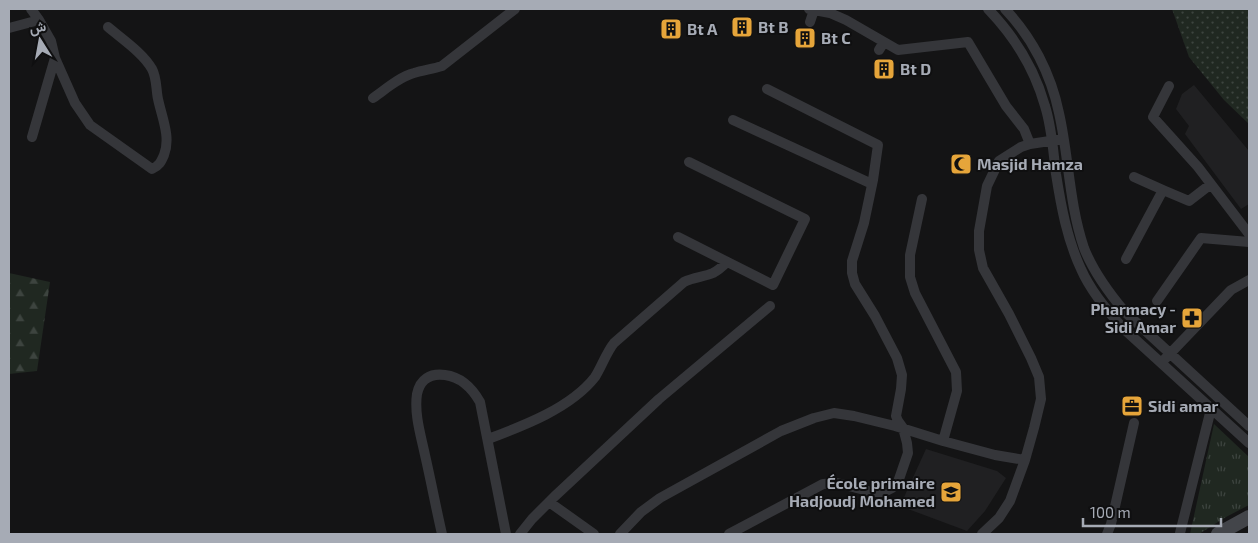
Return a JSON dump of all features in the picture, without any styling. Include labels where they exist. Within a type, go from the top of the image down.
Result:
[{"type":"street","points":[[31,9],[50,41],[55,58],[75,103],[90,125],[152,168],[158,166],[167,147],[165,125],[158,101],[153,70],[142,56],[108,27]]},
{"type":"street","points":[[373,98],[413,73],[432,70],[442,66],[515,9]]},
{"type":"street","points":[[810,22],[812,9],[830,11],[846,20],[881,46],[898,50],[968,42],[1006,106],[1024,129],[1030,144]]},
{"type":"street","points":[[988,9],[1009,34],[1028,64],[1045,105],[1062,209],[1081,270],[1113,318],[1249,443]]},
{"type":"street","points":[[1005,9],[1025,33],[1039,56],[1054,91],[1060,113],[1074,211],[1084,248],[1092,264],[1125,312],[1249,426]]},
{"type":"street","points":[[9,28],[39,20]]},
{"type":"street","points":[[32,137],[55,58]]},
{"type":"street","points":[[1169,86],[1153,117],[1198,167],[1249,234]]},
{"type":"street","points":[[728,534],[823,484],[837,483],[872,492],[884,492],[898,482],[908,452],[907,442],[896,416],[902,375],[897,358],[875,316],[855,284],[852,273],[852,261],[864,223],[878,144],[767,89]]},
{"type":"street","points":[[733,120],[872,184]]},
{"type":"street","points":[[982,534],[1000,518],[1010,501],[1025,460],[1041,399],[1039,377],[1009,314],[984,268],[979,250],[979,231],[986,186],[999,162],[1021,147],[1063,139]]},
{"type":"street","points":[[678,237],[773,285],[805,219],[689,162]]},
{"type":"street","points":[[1134,177],[1189,201],[1211,184]]},
{"type":"street","points":[[1126,259],[1163,190]]},
{"type":"street","points":[[922,199],[910,254],[910,277],[915,293],[956,372],[957,391],[943,441]]},
{"type":"street","points":[[1156,301],[1201,238],[1249,242]]},
{"type":"street","points":[[488,439],[542,416],[572,398],[595,377],[614,343],[684,282],[694,277],[714,273],[727,262]]},
{"type":"street","points":[[1161,363],[1231,290],[1249,280]]},
{"type":"street","points":[[520,534],[549,502],[659,399],[770,306]]},
{"type":"street","points":[[442,534],[416,407],[421,384],[427,377],[437,374],[451,376],[463,382],[474,391],[480,402],[506,534]]},
{"type":"street","points":[[1180,533],[1211,409]]},
{"type":"street","points":[[620,534],[641,512],[660,498],[782,431],[814,418],[834,413],[854,416],[943,441],[1025,460]]},
{"type":"street","points":[[1106,534],[1110,527],[1134,423]]},
{"type":"street","points":[[549,502],[594,534]]},
{"type":"street","points":[[1218,534],[1249,517]]},
{"type":"shaded area","points":[[1194,85],[1249,151],[1249,204],[1241,209],[1185,134],[1189,126],[1176,109],[1182,94]]},
{"type":"shaded area","name":"École primaire Hadjoudj Mohamed","points":[[926,449],[997,471],[1006,478],[985,511],[967,531],[900,506]]},
{"type":"green space","points":[[1172,9],[1249,9],[1249,124],[1224,100],[1189,57]]},
{"type":"green space","points":[[9,273],[50,282],[37,371],[9,374]]},
{"type":"green space","points":[[1214,424],[1249,457],[1249,505],[1199,534],[1190,534]]},
{"type":"place","name":"Bt B","points":[[742,27]]},
{"type":"place","name":"Bt A","points":[[671,29]]},
{"type":"place","name":"Bt C","points":[[805,38]]},
{"type":"place","name":"Bt D","points":[[884,69]]},
{"type":"place","name":"Masjid Hamza","points":[[961,164]]},
{"type":"place","name":"Pharmacy - Sidi Amar","points":[[1192,318]]},
{"type":"place","name":"Sidi amar","points":[[1132,406]]},
{"type":"place","name":"École primaire Hadjoudj Mohamed","points":[[951,492]]}]
